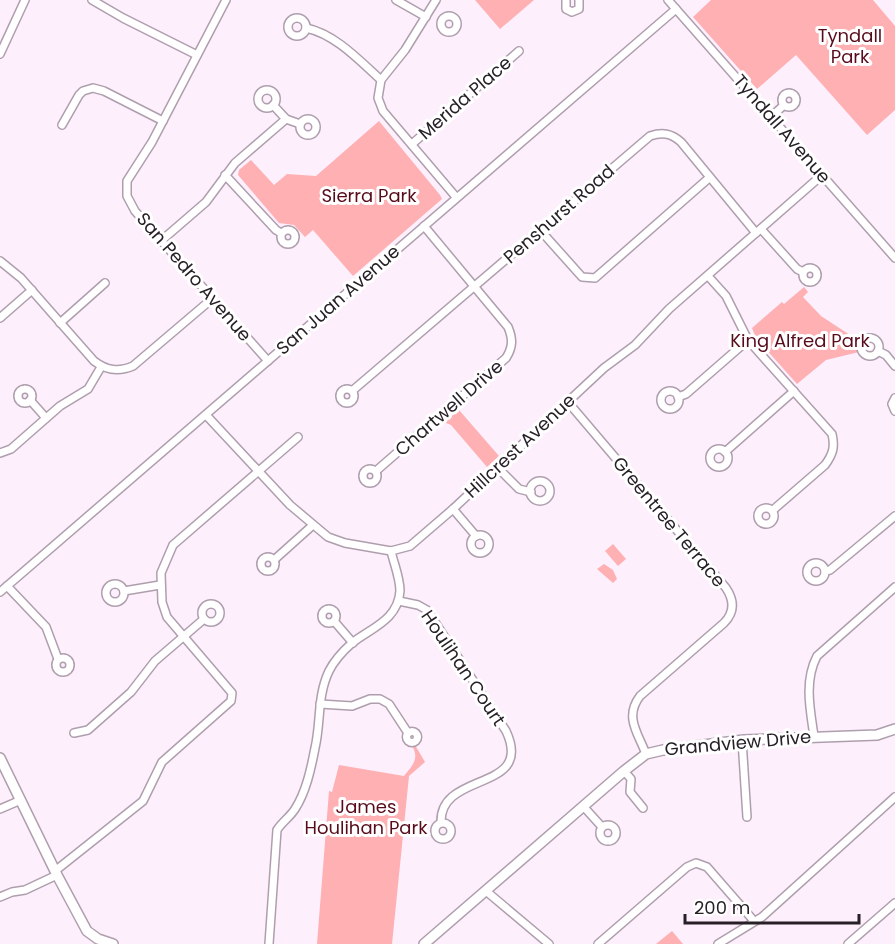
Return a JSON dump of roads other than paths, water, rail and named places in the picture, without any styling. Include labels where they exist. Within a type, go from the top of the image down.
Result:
[{"type":"main road","name":"Grandview Drive","points":[[424,944],[646,754],[742,740],[877,735],[895,729]]},
{"type":"main road","points":[[0,758],[87,931],[94,940],[112,944]]},
{"type":"street","points":[[0,54],[26,0]]},
{"type":"street","points":[[92,0],[197,55]]},
{"type":"street","name":"San Pedro Avenue","points":[[226,0],[163,122],[131,173],[126,189],[131,204],[268,361]]},
{"type":"street","points":[[396,0],[427,16],[441,20]]},
{"type":"street","points":[[436,0],[405,50],[381,80],[378,92],[380,105],[456,198]]},
{"type":"street","points":[[566,0],[566,9],[573,12],[579,9],[579,0]]},
{"type":"street","name":"Tyndall Avenue","points":[[669,0],[894,256]]},
{"type":"street","name":"San Juan Avenue","points":[[0,592],[676,9]]},
{"type":"street","points":[[306,27],[342,46],[381,80]]},
{"type":"street","name":"Merida Place","points":[[412,144],[519,51]]},
{"type":"street","points":[[62,125],[79,95],[93,88],[104,91],[163,122]]},
{"type":"street","points":[[273,105],[286,119],[300,124]]},
{"type":"street","points":[[771,117],[784,105]]},
{"type":"street","points":[[162,240],[206,202],[235,163],[286,119]]},
{"type":"street","name":"Penshurst Road","points":[[352,391],[644,140],[654,134],[666,134],[677,138],[701,164],[709,178],[797,269],[803,272]]},
{"type":"street","points":[[225,175],[281,233]]},
{"type":"street","name":"Hillcrest Avenue","points":[[391,551],[410,546],[453,509],[567,401],[613,360],[636,345],[669,309],[822,175]]},
{"type":"street","points":[[540,230],[582,277],[595,278],[709,178]]},
{"type":"street","name":"Chartwell Drive","points":[[376,471],[506,358],[511,350],[511,335],[508,327],[424,226]]},
{"type":"street","points":[[0,261],[17,274],[94,361],[101,366],[118,370],[133,366],[213,298]]},
{"type":"street","points":[[708,276],[726,296],[748,340],[832,434],[835,446],[825,465],[773,510]]},
{"type":"street","points":[[585,288],[588,279]]},
{"type":"street","points":[[60,323],[105,283]]},
{"type":"street","points":[[0,318],[32,290]]},
{"type":"street","points":[[678,397],[686,394],[748,340]]},
{"type":"street","points":[[878,351],[886,355],[895,366]]},
{"type":"street","points":[[0,453],[11,449],[60,406],[88,389],[101,366]]},
{"type":"street","points":[[725,452],[794,391]]},
{"type":"street","points":[[895,398],[892,404],[895,411]]},
{"type":"street","points":[[30,400],[46,418]]},
{"type":"street","name":"Greentree Terrace","points":[[567,401],[733,599],[728,619],[640,696],[634,705],[632,717],[646,754]]},
{"type":"street","points":[[206,415],[257,471],[328,537],[345,543],[391,551],[400,590],[399,601],[393,613],[339,655],[323,687],[316,747],[304,790],[294,812],[282,822],[277,830],[269,944]]},
{"type":"street","points":[[0,897],[25,890],[56,873],[143,801],[162,762],[231,701],[232,693],[167,617],[160,585],[163,567],[173,545],[298,437]]},
{"type":"street","points":[[498,468],[519,489],[531,492]]},
{"type":"street","points":[[453,509],[476,536]]},
{"type":"street","points":[[825,571],[830,570],[895,516]]},
{"type":"street","points":[[274,560],[313,525]]},
{"type":"street","points":[[124,591],[160,585]]},
{"type":"street","points":[[7,586],[46,627],[58,659]]},
{"type":"street","points":[[814,736],[809,686],[810,670],[817,656],[895,587]]},
{"type":"street","name":"Houlihan Court","points":[[399,601],[427,609],[506,732],[511,746],[511,754],[504,769],[490,779],[467,786],[452,796],[443,807],[441,823]]},
{"type":"street","points":[[74,733],[88,730],[131,692],[155,661],[204,619]]},
{"type":"street","points":[[334,621],[353,643]]},
{"type":"street","points":[[320,704],[352,706],[370,699],[380,699],[389,704],[408,733]]},
{"type":"street","points":[[742,740],[747,817]]},
{"type":"street","points":[[624,771],[632,779],[630,792],[643,808]]},
{"type":"street","points":[[718,944],[762,917],[895,797]]},
{"type":"street","points":[[0,809],[21,800]]},
{"type":"street","points":[[583,806],[602,827]]},
{"type":"street","points":[[598,944],[687,867],[696,863],[707,867],[754,921]]},
{"type":"street","points":[[486,891],[549,944]]},
{"type":"street","points":[[848,944],[895,903]]},
{"type":"park label","name":"Tyndall Park","points":[[850,46]]},
{"type":"park label","name":"Sierra Park","points":[[369,196]]},
{"type":"park label","name":"King Alfred Park","points":[[800,341]]},
{"type":"park label","name":"James Houlihan Park","points":[[366,817]]}]
